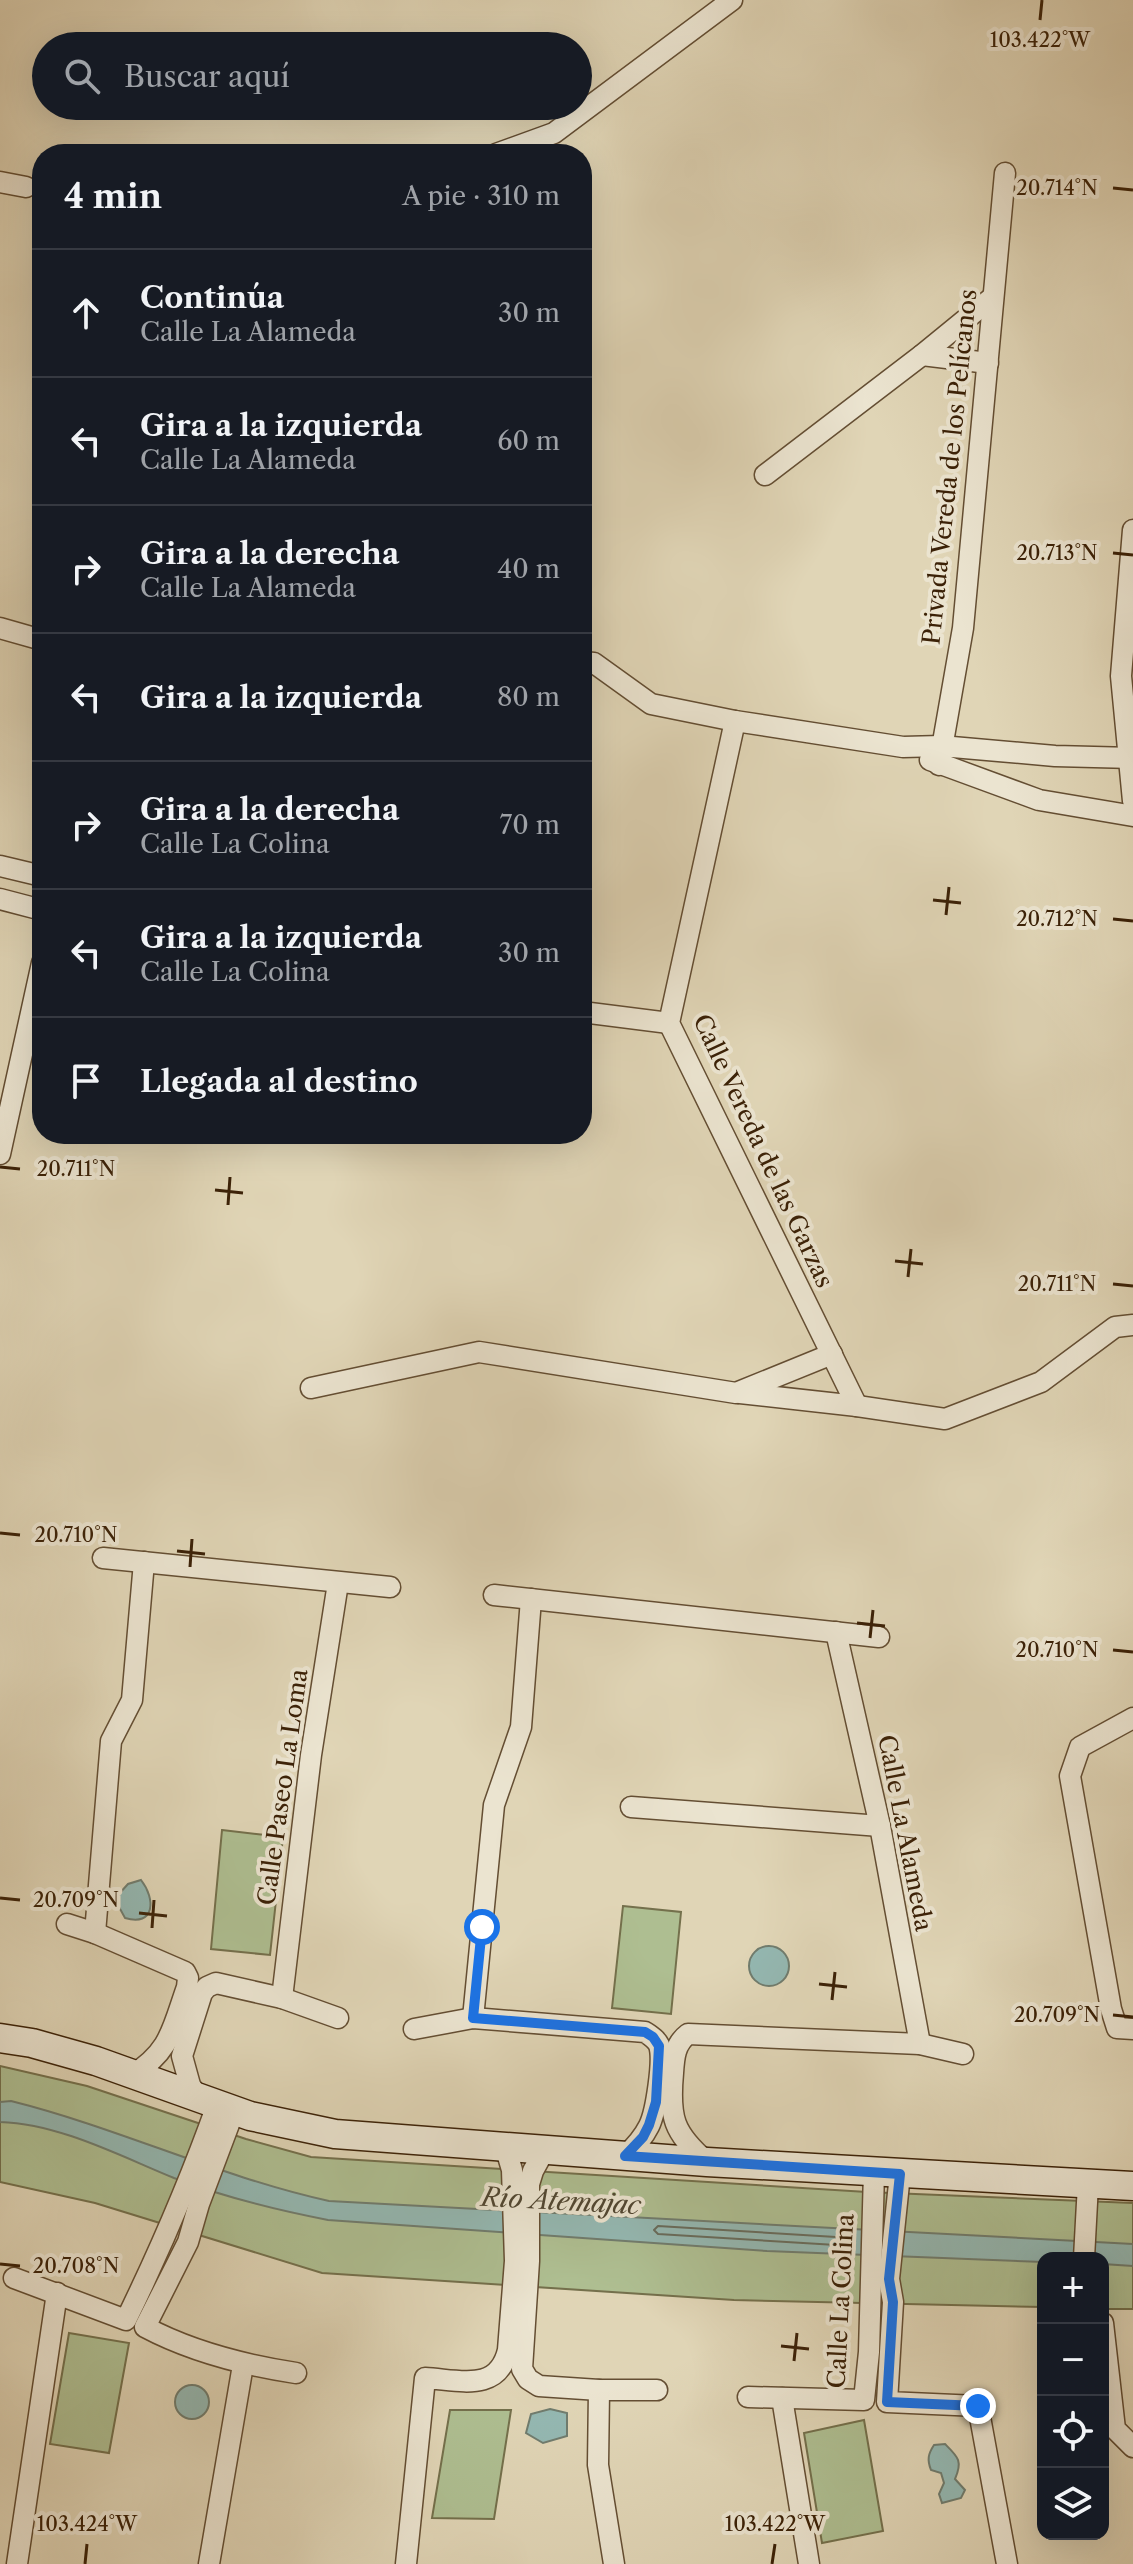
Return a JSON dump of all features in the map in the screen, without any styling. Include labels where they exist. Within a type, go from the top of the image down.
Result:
[{"type":"street","points":[[592,105],[732,0]]},
{"type":"street","points":[[524,144],[554,133],[571,120]]},
{"type":"street","name":"Privada Vereda de los Pelícanos","points":[[940,756],[963,628],[1005,173]]},
{"type":"street","points":[[0,182],[26,187]]},
{"type":"street","points":[[765,475],[993,297]]},
{"type":"street","points":[[922,355],[988,363]]},
{"type":"street","points":[[1133,530],[1121,676],[1133,801]]},
{"type":"street","points":[[0,628],[32,637]]},
{"type":"street","points":[[592,663],[651,704],[735,721],[903,747],[940,756],[1039,800],[1133,816]]},
{"type":"street","name":"Calle Vereda de las Garzas","points":[[735,721],[669,1023],[857,1406]]},
{"type":"street","points":[[940,756],[1130,758]]},
{"type":"street","points":[[0,866],[32,874]]},
{"type":"street","points":[[0,899],[32,907]]},
{"type":"street","points":[[0,1154],[32,1008]]},
{"type":"street","points":[[592,1013],[669,1023]]},
{"type":"street","points":[[311,1388],[479,1352],[736,1393],[945,1419],[1041,1382],[1115,1327],[1133,1325]]},
{"type":"street","points":[[736,1393],[832,1354]]},
{"type":"street","points":[[103,1558],[390,1587]]},
{"type":"street","points":[[95,1933],[111,1741],[132,1700],[144,1562]]},
{"type":"street","name":"Calle Paseo La Loma","points":[[282,1998],[311,1755],[338,1583]]},
{"type":"street","points":[[494,1595],[879,1637]]},
{"type":"street","points":[[473,2018],[494,1805],[521,1727],[531,1599]]},
{"type":"street","name":"Calle La Alameda","points":[[836,1632],[880,1826],[920,2044]]},
{"type":"street","points":[[1133,1718],[1080,1747],[1070,1776],[1111,2009],[1117,2028],[1133,2029]]},
{"type":"street","points":[[631,1807],[880,1826]]},
{"type":"street","points":[[67,1924],[185,1972],[188,1978],[165,2048],[131,2076]]},
{"type":"street","points":[[216,2116],[190,2085],[182,2056],[202,1993],[207,1987],[216,1983],[282,1998],[338,2018]]},
{"type":"street","points":[[414,2029],[473,2018],[645,2032],[659,2046],[654,2113],[643,2137],[625,2156]]},
{"type":"street","points":[[707,2162],[681,2135],[670,2104],[675,2055],[681,2039],[688,2034],[920,2044],[963,2054]]},
{"type":"street","points":[[0,2038],[32,2043],[96,2061],[216,2116],[335,2134],[707,2162],[886,2186],[1087,2196],[1133,2186]]},
{"type":"street","points":[[216,2116],[193,2171],[188,2242],[145,2327],[161,2336],[243,2365],[296,2373]]},
{"type":"street","points":[[505,2146],[512,2170],[521,2183],[522,2369],[528,2379],[539,2386],[657,2390]]},
{"type":"street","points":[[521,2183],[533,2171],[545,2149]]},
{"type":"street","name":"Calle La Colina","points":[[748,2397],[864,2400],[880,2282],[886,2186]]},
{"type":"street","points":[[1084,2252],[1087,2196]]},
{"type":"street","points":[[14,2278],[126,2320],[156,2258],[189,2201]]},
{"type":"street","points":[[406,2564],[425,2378],[482,2381],[495,2376],[505,2364],[522,2261]]},
{"type":"street","name":"Calle La Colina","points":[[880,2282],[893,2302],[887,2402],[978,2406],[1007,2564]]},
{"type":"street","points":[[17,2564],[57,2293]]},
{"type":"street","points":[[1103,2324],[1107,2396]]},
{"type":"street","points":[[209,2564],[243,2365]]},
{"type":"street","points":[[599,2390],[598,2465],[614,2564]]},
{"type":"street","points":[[782,2398],[809,2564]]},
{"type":"street","points":[[1109,2436],[1133,2448]]},
{"type":"green space","points":[[222,1830],[283,1837],[270,1955],[211,1949]]},
{"type":"green space","points":[[623,1906],[681,1912],[671,2014],[612,2008]]},
{"type":"green space","points":[[0,2066],[87,2086],[246,2139],[311,2157],[867,2192],[1133,2203],[1133,2309],[1109,2309],[1109,2252],[1037,2252],[1037,2307],[734,2300],[322,2273],[95,2203],[0,2182]]},
{"type":"green space","points":[[69,2333],[129,2343],[109,2453],[50,2444]]},
{"type":"green space","points":[[450,2410],[511,2410],[494,2519],[432,2518]]},
{"type":"green space","points":[[864,2420],[883,2531],[822,2543],[804,2433]]},
{"type":"water","points":[[141,1880],[149,1895],[150,1910],[142,1919],[125,1918],[119,1907],[118,1895],[128,1884]]},
{"type":"water","points":[[769,1946],[783,1952],[789,1966],[783,1980],[769,1986],[755,1980],[749,1966],[755,1952]]},
{"type":"water","points":[[11,2101],[51,2112],[249,2179],[329,2201],[1133,2244],[1133,2266],[1109,2264],[1109,2252],[1037,2252],[1037,2262],[767,2251],[328,2220],[212,2191],[45,2128],[0,2122],[0,2102]]},
{"type":"water","points":[[192,2385],[204,2390],[209,2402],[204,2414],[192,2419],[180,2414],[175,2402],[180,2390]]},
{"type":"water","points":[[550,2409],[567,2413],[567,2436],[543,2443],[526,2433],[531,2414]]},
{"type":"water","points":[[945,2444],[958,2460],[955,2479],[965,2490],[961,2498],[942,2503],[939,2494],[944,2483],[941,2473],[931,2470],[929,2457],[934,2445]]},
{"type":"route","points":[[482,1927],[473,2018],[645,2032],[657,2041],[660,2056],[654,2113],[643,2137],[625,2156],[900,2174],[889,2279],[893,2302],[887,2402],[978,2406]]},
{"type":"water label","name":"Río Atemajac","points":[[561,2201]]}]
